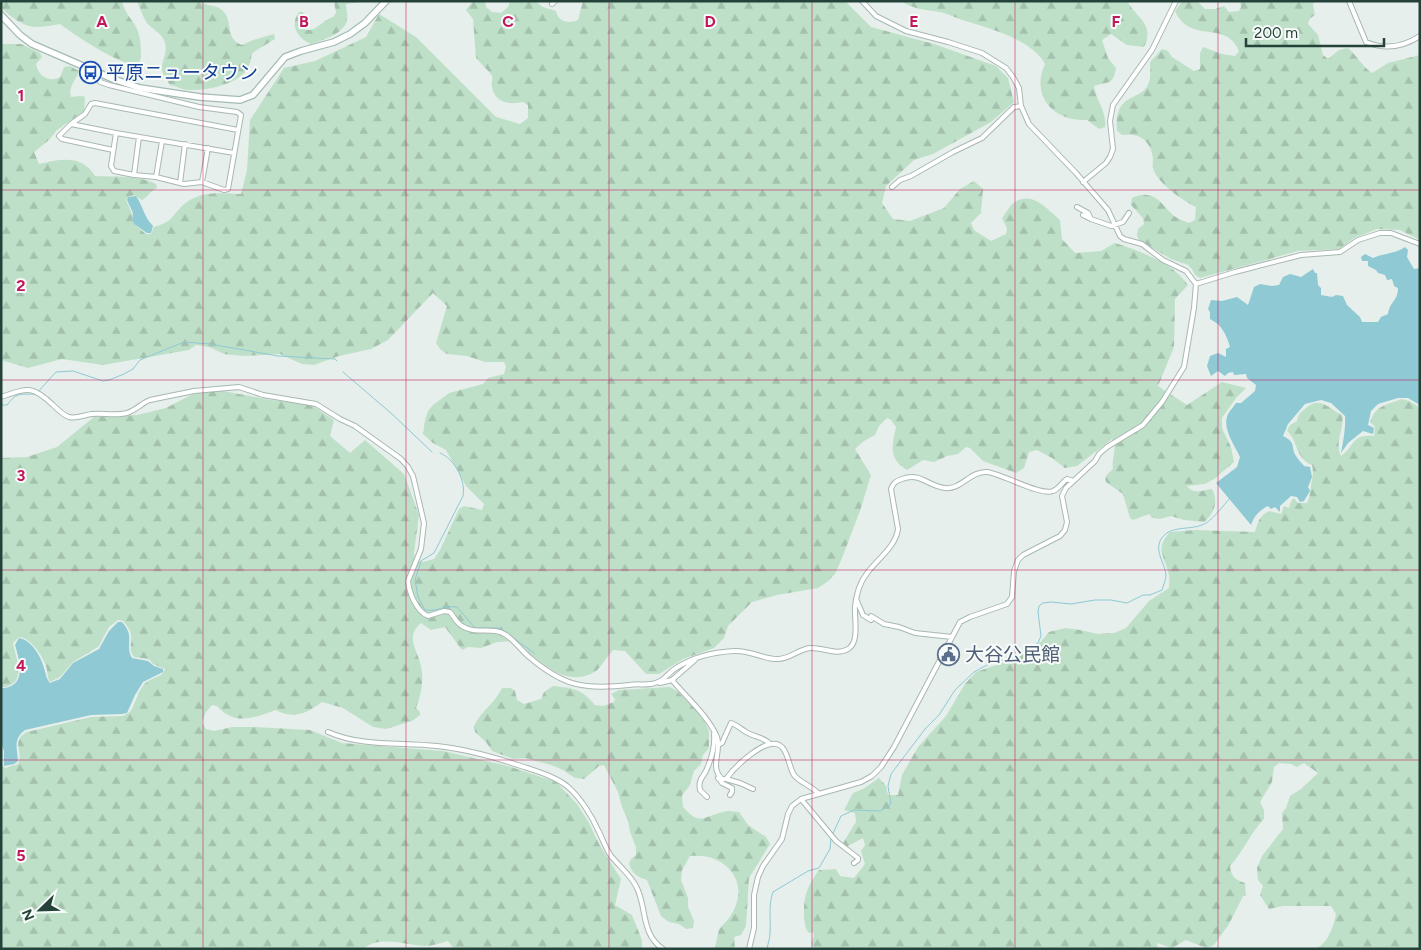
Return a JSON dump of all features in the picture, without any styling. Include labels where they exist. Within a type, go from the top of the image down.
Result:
[{"type":"main road","points":[[1,15],[20,35],[32,44],[140,88],[192,96],[240,100],[253,95],[285,57],[334,42],[350,34],[365,23],[386,1]]},
{"type":"street","points":[[749,949],[754,928],[754,895],[758,877],[762,866],[782,839],[790,809],[795,802],[801,799],[860,782],[872,776],[881,767],[960,622],[1007,604],[1012,597],[1014,571],[1018,560],[1063,533],[1067,522],[1062,496],[1066,488],[1107,447],[1143,425],[1173,385],[1184,367],[1194,308],[1196,284],[1186,271],[1163,260],[1142,244],[1120,236],[1111,214],[1084,182],[1029,124],[1020,106],[1019,88],[1013,77],[998,62],[982,53],[963,46],[906,32],[876,16],[862,1]]},
{"type":"street","points":[[1084,182],[1106,163],[1110,157],[1113,149],[1110,121],[1113,105],[1152,50],[1176,1]]},
{"type":"street","points":[[1349,1],[1366,42],[1396,46],[1406,44],[1420,36]]},
{"type":"street","points":[[98,72],[100,82],[109,85],[199,107],[240,113],[228,189],[224,190],[202,182],[184,184],[156,177],[112,170],[116,133]]},
{"type":"street","points":[[113,150],[62,139],[60,134],[86,114],[93,103],[238,130]]},
{"type":"street","points":[[892,187],[900,180],[982,138],[1014,107],[1020,106]]},
{"type":"street","points":[[71,124],[234,153]]},
{"type":"street","points":[[134,175],[139,137]]},
{"type":"street","points":[[156,177],[162,141]]},
{"type":"street","points":[[180,183],[185,144]]},
{"type":"street","points":[[202,182],[208,148]]},
{"type":"street","points":[[1077,207],[1088,213],[1091,219]]},
{"type":"street","points":[[1083,215],[1107,226],[1123,222],[1129,212]]},
{"type":"street","points":[[1196,284],[1301,255],[1340,252],[1358,240],[1380,232],[1391,233],[1420,244]]},
{"type":"street","points":[[1,397],[18,391],[31,390],[38,392],[62,414],[71,418],[92,414],[124,414],[135,410],[144,402],[150,400],[223,387],[238,387],[263,394],[316,404],[355,426],[401,460],[413,476],[424,523],[421,549],[408,581],[414,599],[423,614],[428,616],[444,611],[450,612],[463,627],[502,633],[545,670],[557,678],[572,684],[603,687],[657,684],[672,680],[696,658]]},
{"type":"street","points":[[653,683],[661,680],[686,662],[717,653],[733,651],[751,652],[779,660],[808,648],[840,652],[847,650],[854,641],[856,599],[865,573],[883,555],[897,535],[898,529],[892,492],[893,484],[896,481],[914,476],[939,488],[949,489],[974,475],[985,472],[1004,476],[1026,486],[1050,492],[1068,478],[1073,481]]},
{"type":"street","points":[[856,599],[862,614],[872,620],[872,616],[888,626],[896,626],[915,633],[952,637]]},
{"type":"street","points":[[672,680],[713,730],[718,744],[717,773],[722,783],[732,788],[730,795]]},
{"type":"street","points":[[718,744],[722,743],[731,723],[746,732],[768,741],[770,744]]},
{"type":"street","points":[[707,797],[700,790],[699,781],[706,769],[713,747],[713,730]]},
{"type":"street","points":[[328,732],[365,742],[436,746],[476,753],[531,770],[564,783],[573,791],[582,804],[611,855],[635,882],[650,936],[663,949]]},
{"type":"street","points":[[726,779],[744,758],[770,744],[777,744],[781,747],[794,775],[819,794]]},
{"type":"street","points":[[717,773],[722,779],[740,783],[753,789]]},
{"type":"street","points":[[801,799],[833,838],[858,858],[854,863]]},
{"type":"green space","points":[[1,1],[122,1],[126,12],[136,26],[139,37],[141,54],[139,65],[132,65],[111,56],[60,24],[31,27],[22,23],[1,7]]},
{"type":"green space","points":[[137,1],[199,1],[219,8],[224,12],[227,16],[233,39],[242,45],[274,34],[275,39],[252,53],[247,70],[240,77],[227,84],[211,88],[184,89],[170,85],[163,74],[162,67],[166,50],[164,40],[147,23]]},
{"type":"green space","points":[[334,1],[366,1],[346,4],[347,20],[345,25],[332,36],[311,44],[302,38],[295,27],[296,17],[299,12],[304,14],[304,29],[312,30],[333,17],[336,13]]},
{"type":"green space","points":[[473,1],[485,1],[486,7],[492,12],[501,13],[508,7],[510,1],[535,1],[543,7],[556,11],[561,20],[571,22],[578,20],[583,1],[845,1],[871,27],[934,44],[996,66],[1008,78],[1014,102],[991,122],[933,154],[914,160],[886,186],[882,203],[893,219],[910,221],[944,208],[960,189],[974,181],[983,189],[981,213],[971,223],[974,230],[991,241],[1006,234],[1007,228],[1002,218],[1011,205],[1022,199],[1034,200],[1060,220],[1062,239],[1075,253],[1101,251],[1115,243],[1165,264],[1182,277],[1188,285],[1175,299],[1174,347],[1158,386],[1187,405],[1222,382],[1246,388],[1236,398],[1222,418],[1222,428],[1231,447],[1234,462],[1205,484],[1187,486],[1196,491],[1212,489],[1215,498],[1213,511],[1204,522],[1184,520],[1171,516],[1160,519],[1152,518],[1149,514],[1133,520],[1130,518],[1123,494],[1106,482],[1106,476],[1113,469],[1114,443],[1112,439],[1077,466],[1065,468],[1037,450],[1029,452],[1024,468],[1016,473],[983,461],[970,448],[966,447],[958,454],[947,456],[934,462],[923,460],[907,470],[894,456],[893,446],[896,427],[887,418],[879,426],[875,435],[855,449],[871,475],[860,511],[835,574],[818,588],[777,595],[752,602],[728,626],[724,638],[714,648],[683,659],[659,674],[646,674],[625,651],[613,650],[596,671],[585,676],[563,675],[542,664],[515,641],[497,642],[481,648],[468,647],[462,650],[445,627],[431,630],[421,623],[416,628],[413,638],[422,671],[422,687],[416,708],[420,715],[412,721],[386,729],[373,727],[343,708],[322,702],[306,712],[295,715],[289,715],[276,710],[252,718],[238,718],[212,705],[206,712],[202,723],[206,729],[214,731],[232,727],[310,730],[342,743],[443,751],[508,766],[556,782],[577,804],[621,879],[615,905],[632,915],[642,940],[642,949],[454,949],[448,941],[425,946],[377,942],[363,949],[1,949],[1,765],[5,768],[18,764],[20,755],[19,739],[27,732],[91,717],[123,716],[130,712],[144,684],[161,675],[165,669],[153,664],[149,659],[134,657],[131,649],[130,630],[123,621],[118,620],[109,627],[98,647],[73,662],[60,677],[50,682],[46,666],[39,652],[28,640],[19,637],[13,643],[18,664],[17,677],[15,682],[1,687],[1,458],[27,457],[57,447],[94,417],[137,415],[166,408],[193,394],[218,390],[271,400],[310,404],[334,420],[330,436],[350,453],[365,440],[404,474],[419,515],[414,553],[415,560],[423,562],[434,559],[459,509],[464,506],[482,510],[484,504],[466,486],[446,450],[433,443],[423,434],[428,411],[449,393],[483,384],[488,378],[504,374],[506,367],[504,362],[485,362],[467,356],[447,354],[441,350],[436,343],[447,306],[433,293],[388,340],[371,349],[339,356],[314,365],[302,364],[280,354],[243,356],[224,354],[209,347],[196,345],[189,350],[103,365],[62,359],[28,368],[1,360],[1,44],[21,44],[40,53],[42,57],[36,64],[37,68],[48,79],[60,77],[64,67],[70,66],[79,71],[70,93],[71,97],[85,97],[84,111],[57,130],[49,140],[34,152],[39,164],[63,160],[77,161],[90,169],[95,176],[142,179],[156,184],[157,188],[142,200],[134,195],[126,200],[134,224],[146,234],[151,234],[154,227],[167,222],[181,207],[194,198],[210,194],[241,194],[247,170],[250,120],[284,68],[315,61],[366,37],[379,14],[416,37],[496,117],[520,124],[528,118],[528,105],[523,102],[508,103],[499,100],[492,86],[492,76],[476,58],[473,19],[466,10]]},
{"type":"green space","points":[[901,1],[1127,1],[1144,22],[1148,33],[1144,47],[1127,45],[1111,34],[1102,40],[1108,58],[1116,68],[1113,78],[1109,82],[1094,86],[1105,121],[1105,127],[1099,129],[1087,120],[1064,117],[1048,105],[1041,87],[1041,76],[1045,64],[1039,55],[1020,41],[944,13],[917,8]]},
{"type":"green space","points":[[1182,1],[1199,3],[1205,9],[1215,9],[1224,6],[1229,12],[1239,11],[1241,7],[1240,1],[1314,1],[1315,15],[1309,19],[1308,24],[1318,35],[1323,55],[1328,59],[1339,50],[1348,48],[1372,73],[1388,63],[1420,55],[1420,240],[1400,230],[1377,229],[1354,238],[1339,249],[1298,251],[1200,278],[1195,275],[1188,265],[1171,259],[1139,240],[1137,236],[1138,229],[1144,224],[1143,218],[1131,205],[1132,198],[1140,195],[1152,196],[1161,202],[1174,216],[1189,223],[1195,220],[1196,207],[1177,196],[1159,179],[1153,167],[1150,148],[1144,140],[1134,135],[1122,135],[1117,131],[1119,109],[1129,99],[1146,88],[1150,80],[1150,62],[1162,49],[1168,51],[1172,57],[1194,71],[1200,69],[1200,53],[1203,47],[1222,54],[1235,56],[1239,51],[1233,41],[1226,36],[1198,30],[1182,21],[1175,11]]},
{"type":"green space","points":[[1402,399],[1419,407],[1420,413],[1420,949],[1316,949],[1324,942],[1332,929],[1336,914],[1331,906],[1283,906],[1269,909],[1260,895],[1263,886],[1258,880],[1257,868],[1262,856],[1283,829],[1282,813],[1290,796],[1301,789],[1318,773],[1304,763],[1297,767],[1291,764],[1279,763],[1274,767],[1272,782],[1260,802],[1264,810],[1264,819],[1230,866],[1234,877],[1245,883],[1246,896],[1243,896],[1229,924],[1214,945],[1206,948],[1186,940],[1172,948],[1157,943],[1158,949],[815,949],[811,944],[814,936],[813,932],[809,933],[805,926],[804,918],[805,898],[811,882],[819,870],[836,869],[840,876],[854,878],[865,864],[861,851],[865,845],[863,838],[846,847],[843,843],[856,822],[855,813],[844,810],[853,793],[863,789],[879,778],[886,786],[888,795],[898,795],[902,775],[918,747],[946,716],[965,684],[976,672],[1025,653],[1039,644],[1049,632],[1065,628],[1098,634],[1114,633],[1126,628],[1149,601],[1169,588],[1169,577],[1162,548],[1165,538],[1170,532],[1195,530],[1255,532],[1261,517],[1269,511],[1281,514],[1284,506],[1289,508],[1294,498],[1298,503],[1307,503],[1313,476],[1312,465],[1306,462],[1299,454],[1291,435],[1287,431],[1290,425],[1297,421],[1300,413],[1311,404],[1324,404],[1342,415],[1343,420],[1339,440],[1341,456],[1357,439],[1374,436],[1375,427],[1370,422],[1375,412],[1386,404]]},
{"type":"green space","points":[[553,686],[577,690],[595,705],[603,706],[614,702],[615,699],[611,694],[619,690],[670,687],[677,691],[695,709],[705,722],[709,731],[709,748],[703,755],[701,764],[694,771],[689,787],[682,795],[683,807],[693,816],[702,819],[725,811],[739,812],[748,825],[766,837],[770,844],[749,878],[746,926],[741,935],[734,937],[735,949],[714,949],[719,930],[729,918],[738,898],[738,885],[732,872],[726,866],[709,857],[690,856],[682,870],[681,880],[694,921],[693,928],[686,929],[679,924],[669,922],[661,916],[647,880],[635,874],[630,867],[631,859],[636,855],[636,847],[618,792],[604,765],[599,766],[584,779],[575,778],[551,765],[525,758],[513,759],[492,751],[486,742],[475,732],[474,726],[480,716],[502,688],[511,688],[515,691],[517,700],[524,704],[541,699],[544,692]]},
{"type":"water","points":[[136,196],[153,226],[151,233],[147,233],[134,224],[132,220],[133,213],[127,200],[128,197]]},
{"type":"water","points":[[1405,247],[1408,250],[1407,257],[1414,269],[1420,268],[1420,405],[1408,398],[1398,398],[1378,404],[1371,411],[1368,425],[1374,428],[1373,434],[1363,431],[1348,443],[1341,453],[1345,416],[1331,403],[1321,400],[1305,404],[1288,424],[1283,436],[1292,443],[1294,453],[1304,466],[1310,467],[1312,477],[1308,487],[1310,491],[1304,501],[1300,502],[1297,497],[1291,496],[1280,506],[1280,512],[1275,507],[1271,509],[1268,506],[1260,511],[1251,525],[1216,483],[1237,467],[1240,457],[1228,432],[1226,422],[1229,412],[1236,403],[1241,403],[1255,391],[1256,385],[1247,378],[1246,374],[1234,375],[1233,372],[1225,376],[1218,371],[1211,376],[1207,366],[1210,356],[1218,353],[1226,357],[1226,349],[1230,347],[1223,330],[1210,319],[1208,309],[1211,300],[1222,301],[1237,297],[1248,305],[1254,287],[1260,284],[1279,285],[1283,277],[1290,274],[1301,277],[1313,269],[1317,273],[1321,295],[1343,296],[1347,305],[1360,317],[1362,322],[1378,322],[1381,317],[1388,314],[1390,306],[1397,296],[1398,288],[1394,286],[1392,279],[1387,280],[1385,275],[1378,273],[1368,266],[1368,261],[1362,261],[1361,257],[1365,254],[1373,258]]},
{"type":"water","points":[[118,622],[122,622],[128,632],[129,649],[132,658],[148,661],[154,666],[163,669],[163,672],[143,682],[127,713],[91,715],[25,730],[17,740],[18,761],[4,766],[4,751],[1,742],[1,688],[15,684],[18,679],[20,666],[15,645],[19,638],[32,645],[41,659],[50,683],[60,679],[73,663],[99,649],[109,631]]},
{"type":"waterway","points":[[1,405],[7,405],[20,395],[36,394],[56,372],[73,371],[103,381],[109,380],[133,369],[140,360],[184,342],[210,344],[278,356],[335,359],[337,361]]},
{"type":"waterway","points":[[343,372],[392,414],[432,452]]},
{"type":"waterway","points":[[440,453],[455,465],[463,484],[463,496],[434,553],[421,561],[415,580],[418,597],[425,610],[457,607],[475,628],[500,628],[534,653]]},
{"type":"waterway","points":[[767,949],[770,935],[770,907],[773,892],[808,871],[819,868],[830,849],[831,838],[841,816],[854,810],[880,811],[891,804],[888,786],[891,774],[925,729],[939,715],[955,690],[974,672],[987,665],[1013,657],[1038,643],[1041,636],[1039,606],[1043,603],[1051,602],[1071,604],[1095,600],[1127,603],[1143,595],[1150,595],[1162,590],[1166,575],[1159,554],[1159,545],[1164,535],[1175,530],[1200,526],[1206,523],[1216,515],[1230,498]]},
{"type":"place","name":"平原ニュータウン","points":[[90,72]]},
{"type":"place","name":"大谷公民館","points":[[949,654]]}]
